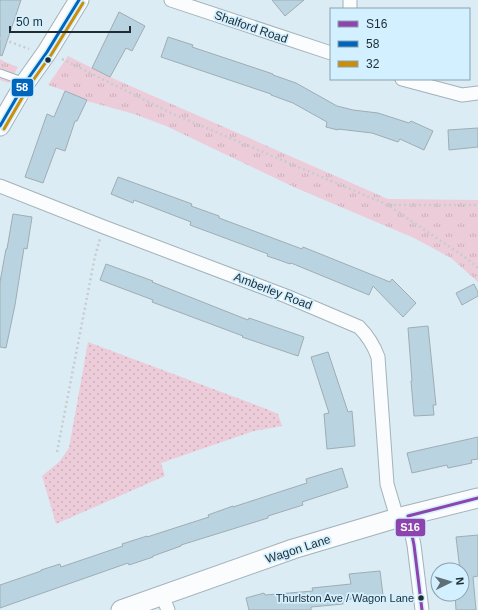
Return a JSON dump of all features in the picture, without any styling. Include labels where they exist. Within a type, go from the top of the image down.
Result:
[{"type":"street","points":[[0,126],[25,82],[45,55],[80,0]]},
{"type":"street","name":"Shalford Road","points":[[171,0],[330,54]]},
{"type":"street","points":[[406,80],[462,95],[478,93]]},
{"type":"street","name":"Amberley Road","points":[[0,186],[104,228],[286,296],[351,323],[364,331],[378,357],[387,484],[403,517],[414,545],[422,610]]},
{"type":"street","name":"Wagon Lane","points":[[121,610],[165,602],[293,549],[403,517],[478,498]]},
{"type":"lane","points":[[0,73],[25,82]]},
{"type":"path","points":[[0,38],[45,55],[171,113],[388,205],[466,258],[478,268]]},
{"type":"path","points":[[388,205],[478,205]]},
{"type":"path","points":[[57,452],[95,256],[104,228]]},
{"type":"green space","points":[[68,56],[110,77],[388,199],[478,200],[478,282],[451,258],[414,238],[296,188],[166,126],[134,114],[87,101],[48,85]]},
{"type":"green space","points":[[0,59],[18,67],[9,83],[0,80]]},
{"type":"green space","points":[[88,342],[278,414],[282,426],[254,431],[161,463],[165,476],[56,524],[42,476],[59,462],[69,448]]},
{"type":"building","points":[[0,0],[21,0],[2,56],[0,55]]},
{"type":"building","points":[[272,0],[304,0],[285,16]]},
{"type":"building","points":[[119,12],[145,26],[132,51],[126,48],[110,77],[92,68]]},
{"type":"building","points":[[168,37],[193,45],[192,47],[296,83],[337,106],[353,110],[378,113],[409,123],[411,121],[433,131],[424,150],[400,139],[398,142],[372,133],[338,130],[326,127],[327,122],[293,103],[271,94],[161,57]]},
{"type":"building","points":[[65,91],[87,100],[77,121],[75,121],[65,151],[56,148],[43,183],[25,177],[47,114],[54,117]]},
{"type":"building","points":[[478,128],[478,147],[449,150],[448,130]]},
{"type":"building","points":[[118,177],[192,204],[191,206],[219,216],[219,218],[302,249],[303,247],[390,282],[392,279],[416,303],[403,317],[373,286],[369,295],[291,263],[290,264],[267,256],[268,254],[190,225],[191,222],[134,200],[133,203],[111,194]]},
{"type":"building","points":[[13,214],[32,217],[27,249],[24,248],[15,305],[6,348],[0,347],[0,282]]},
{"type":"building","points":[[106,264],[153,281],[152,282],[248,320],[249,318],[304,337],[298,356],[242,337],[243,336],[152,302],[153,300],[100,280]]},
{"type":"building","points":[[474,284],[478,292],[478,296],[462,305],[456,293]]},
{"type":"building","points":[[428,326],[436,405],[433,405],[434,415],[414,416],[408,328]]},
{"type":"building","points":[[328,352],[348,412],[352,411],[355,446],[327,449],[324,414],[329,413],[311,357]]},
{"type":"building","points":[[478,437],[478,459],[471,460],[472,463],[448,468],[447,465],[412,473],[407,453]]},
{"type":"building","points":[[342,468],[348,487],[302,502],[303,505],[268,516],[268,518],[181,545],[153,557],[129,565],[128,563],[0,608],[0,585],[60,564],[61,567],[123,546],[122,544],[209,517],[208,515],[307,483],[306,479]]},
{"type":"building","points":[[478,535],[478,576],[473,577],[476,610],[456,610],[456,602],[470,602],[470,562],[459,562],[456,537]]},
{"type":"building","points":[[380,571],[383,595],[343,600],[343,604],[311,607],[311,610],[249,610],[246,598],[264,593],[265,595],[313,591],[312,588],[351,584],[349,574]]},
{"type":"transit line","name":"58","points":[[0,126],[25,83],[47,52],[79,0]]},
{"type":"transit line","name":"32","points":[[4,129],[29,86],[51,55],[83,3]]},
{"type":"transit line","name":"S16","points":[[422,610],[414,545],[408,516],[478,498]]},
{"type":"place","name":"Thurlston Ave / Wagon Lane","points":[[421,598]]}]
